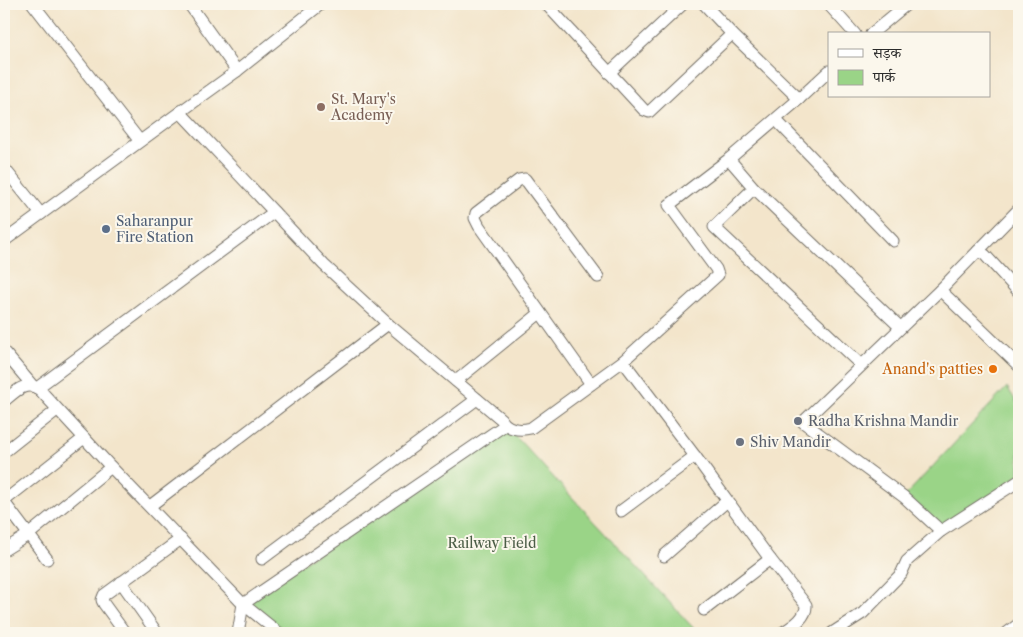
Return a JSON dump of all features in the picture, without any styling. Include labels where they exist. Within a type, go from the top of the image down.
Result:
[{"type":"street","points":[[34,4],[139,140]]},
{"type":"street","points":[[189,4],[238,71]]},
{"type":"street","points":[[4,241],[139,140],[238,71],[321,4]]},
{"type":"street","points":[[546,4],[644,110],[649,112],[732,34]]},
{"type":"street","points":[[609,73],[682,4]]},
{"type":"street","points":[[704,4],[799,99]]},
{"type":"street","points":[[828,4],[853,32]]},
{"type":"street","points":[[873,32],[907,4]]},
{"type":"street","points":[[180,112],[324,265],[388,324],[501,419],[505,425],[520,430],[530,428],[623,360],[718,275],[716,269],[669,205],[776,120],[828,72]]},
{"type":"street","points":[[776,120],[893,241]]},
{"type":"street","points":[[729,159],[754,188],[900,327]]},
{"type":"street","points":[[4,168],[41,214]]},
{"type":"street","points":[[591,384],[479,226],[475,218],[478,211],[523,179],[528,182],[598,277]]},
{"type":"street","points":[[754,188],[714,227],[861,366]]},
{"type":"street","points":[[941,531],[904,497],[803,422],[940,290],[1019,210]]},
{"type":"street","points":[[4,402],[21,388],[35,386],[274,212]]},
{"type":"street","points":[[978,252],[985,255],[1019,292]]},
{"type":"street","points":[[940,290],[1019,366]]},
{"type":"street","points":[[456,381],[540,313]]},
{"type":"street","points":[[150,506],[388,324]]},
{"type":"street","points":[[4,352],[111,467],[243,604],[280,633]]},
{"type":"street","points":[[623,360],[806,606],[805,613],[782,633]]},
{"type":"street","points":[[262,559],[477,399]]},
{"type":"street","points":[[4,452],[57,410]]},
{"type":"street","points":[[228,633],[238,630],[243,604],[505,425]]},
{"type":"street","points":[[47,559],[4,502],[84,438]]},
{"type":"street","points":[[622,511],[695,456]]},
{"type":"street","points":[[4,550],[28,534],[111,467]]},
{"type":"street","points":[[832,633],[863,613],[901,574],[907,561],[941,531],[1019,482]]},
{"type":"street","points":[[664,556],[727,502]]},
{"type":"street","points":[[125,633],[102,600],[104,595],[181,539]]},
{"type":"street","points":[[704,610],[770,560]]},
{"type":"street","points":[[121,582],[157,633]]},
{"type":"street","points":[[794,624],[802,633]]},
{"type":"street","points":[[1007,633],[1019,624]]},
{"type":"green space","points":[[1007,387],[1019,406],[1019,475],[941,531],[904,497]]},
{"type":"green space","name":"Railway Field","points":[[505,425],[698,633],[279,633],[243,604]]},
{"type":"place","name":"St. Mary's Academy","points":[[321,107]]},
{"type":"place","name":"Saharanpur Fire Station","points":[[106,229]]},
{"type":"place","name":"Anand's patties","points":[[993,369]]},
{"type":"place","name":"Radha Krishna Mandir","points":[[798,421]]},
{"type":"place","name":"Shiv Mandir","points":[[740,442]]}]
